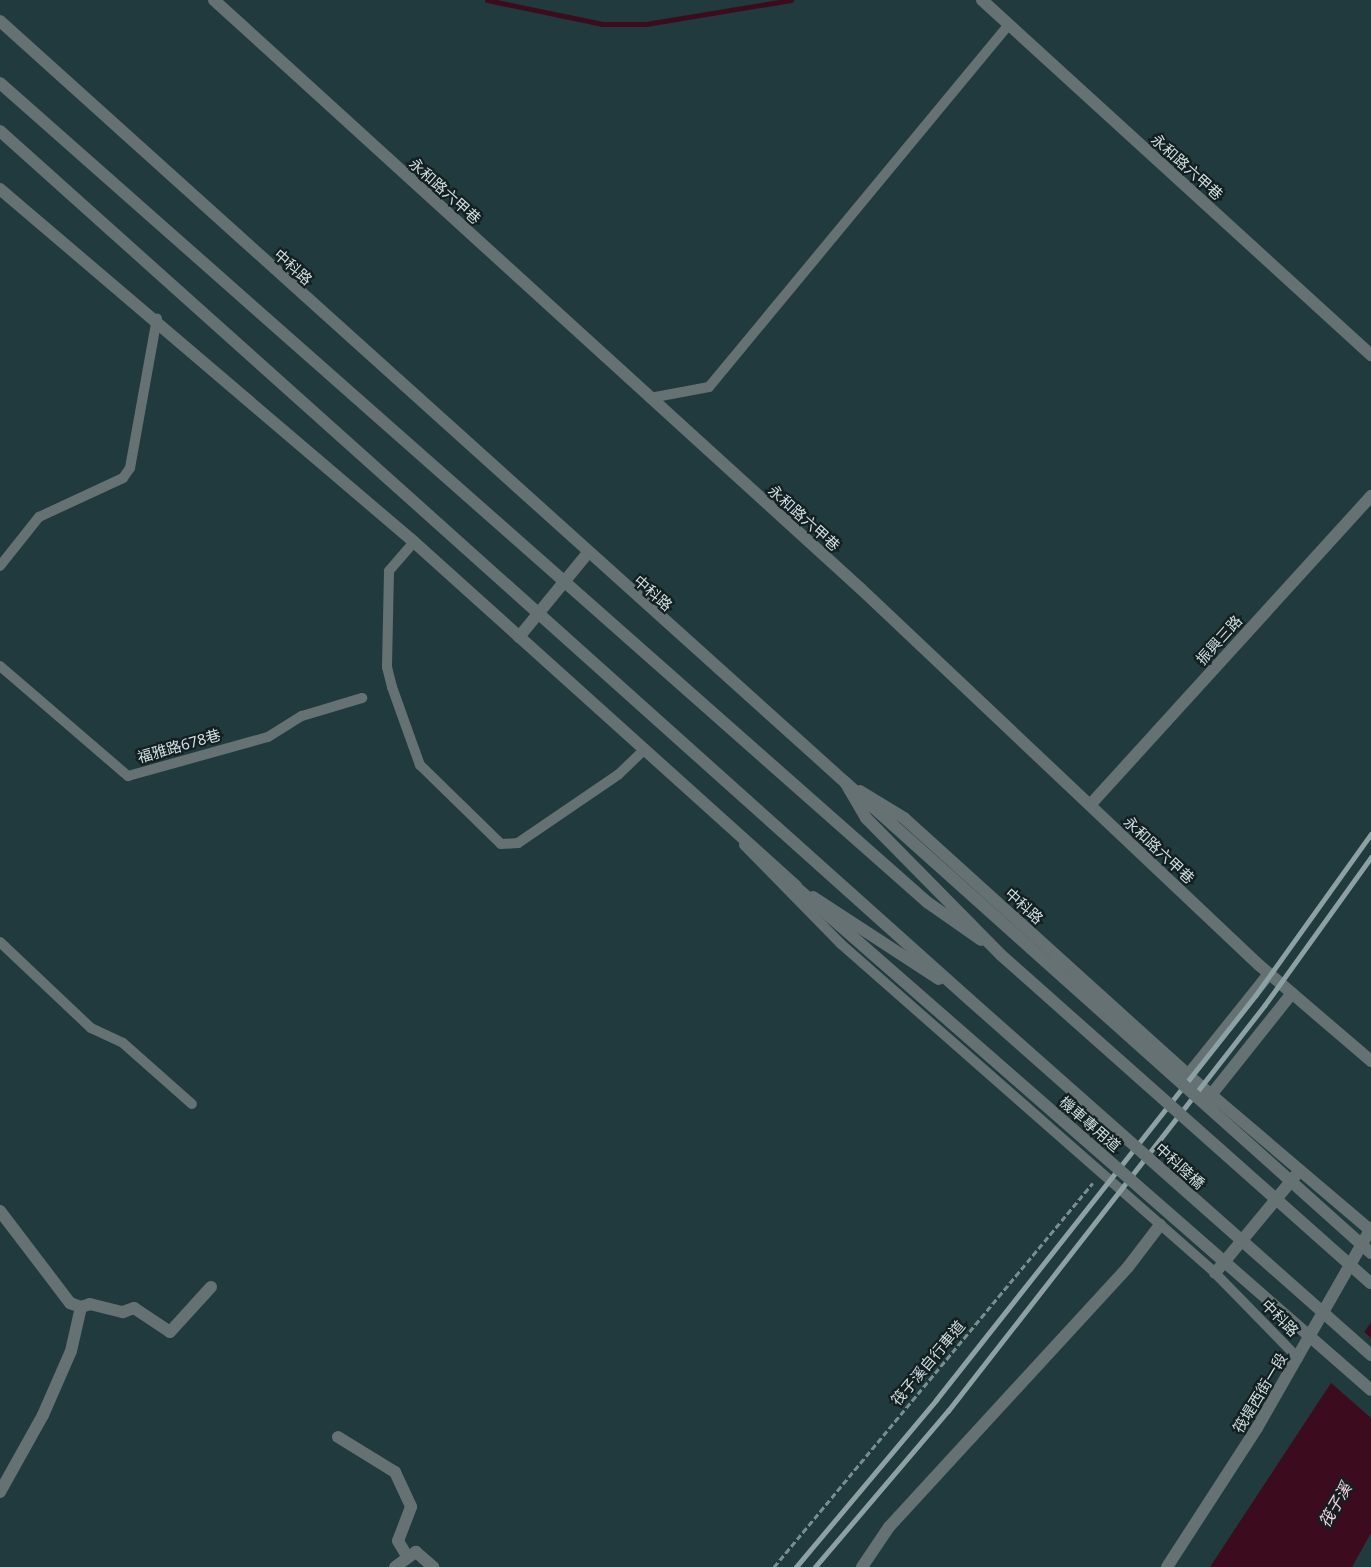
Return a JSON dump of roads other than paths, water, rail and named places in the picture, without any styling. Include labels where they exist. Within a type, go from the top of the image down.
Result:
[{"type":"street","name":"永和路六甲巷","points":[[214,0],[651,398],[1269,974],[1371,1061]]},
{"type":"street","name":"永和路六甲巷","points":[[982,0],[1371,356]]},
{"type":"street","name":"中科路","points":[[0,21],[587,554],[845,782],[904,818],[1188,1075],[1370,1229]]},
{"type":"street","points":[[0,83],[566,579],[927,902],[1001,954]]},
{"type":"street","points":[[0,130],[970,1000]]},
{"type":"street","points":[[0,189],[157,318],[414,542],[686,785],[739,841],[789,881],[970,1000]]},
{"type":"street","name":"振興三路","points":[[1090,805],[1371,496]]},
{"type":"street","points":[[519,637],[587,554]]},
{"type":"street","points":[[845,782],[866,818],[1001,954],[1371,1283]]},
{"type":"street","points":[[845,782],[1371,1253]]},
{"type":"street","name":"機車專用道","points":[[789,881],[1371,1390]]},
{"type":"street","points":[[1188,1075],[1269,974]]},
{"type":"street","points":[[1211,1095],[1292,993]]},
{"type":"street","name":"中科陸橋","points":[[970,1000],[1371,1355]]},
{"type":"street","points":[[1215,1274],[1300,1170]]},
{"type":"street","points":[[0,1210],[70,1303],[81,1307],[90,1304],[123,1312],[134,1308],[170,1332],[210,1287]]},
{"type":"street","points":[[862,1567],[889,1527],[1106,1292],[1160,1225]]},
{"type":"street","name":"筏堤西街一段","points":[[1167,1567],[1298,1358],[1370,1229]]},
{"type":"street","points":[[0,1492],[43,1415],[71,1351],[81,1307]]},
{"type":"street","points":[[338,1437],[395,1472],[411,1508],[398,1541],[407,1556]]},
{"type":"street","points":[[395,1567],[407,1556],[416,1552],[433,1567]]},
{"type":"lane","points":[[651,398],[709,387],[1010,25]]},
{"type":"lane","points":[[0,566],[39,517],[123,478],[130,468],[157,318]]},
{"type":"lane","points":[[414,542],[389,571],[387,667],[392,687],[420,765],[501,844],[518,843],[620,774],[645,749]]},
{"type":"lane","name":"福雅路678巷","points":[[0,666],[128,776],[268,737],[302,716],[362,698]]},
{"type":"lane","name":"中科路","points":[[739,841],[841,944],[1215,1274],[1298,1358]]},
{"type":"lane","points":[[0,942],[91,1028],[123,1043],[192,1104]]},
{"type":"water","name":"筏子溪","points":[[1371,1322],[1371,1533],[1352,1567],[1210,1567]]},
{"type":"waterway","points":[[487,0],[603,24],[646,24],[791,0]]},
{"type":"railway","points":[[796,1567],[936,1400],[1255,996],[1371,834]]},
{"type":"railway","points":[[815,1567],[948,1411],[1264,1006],[1371,857]]}]
